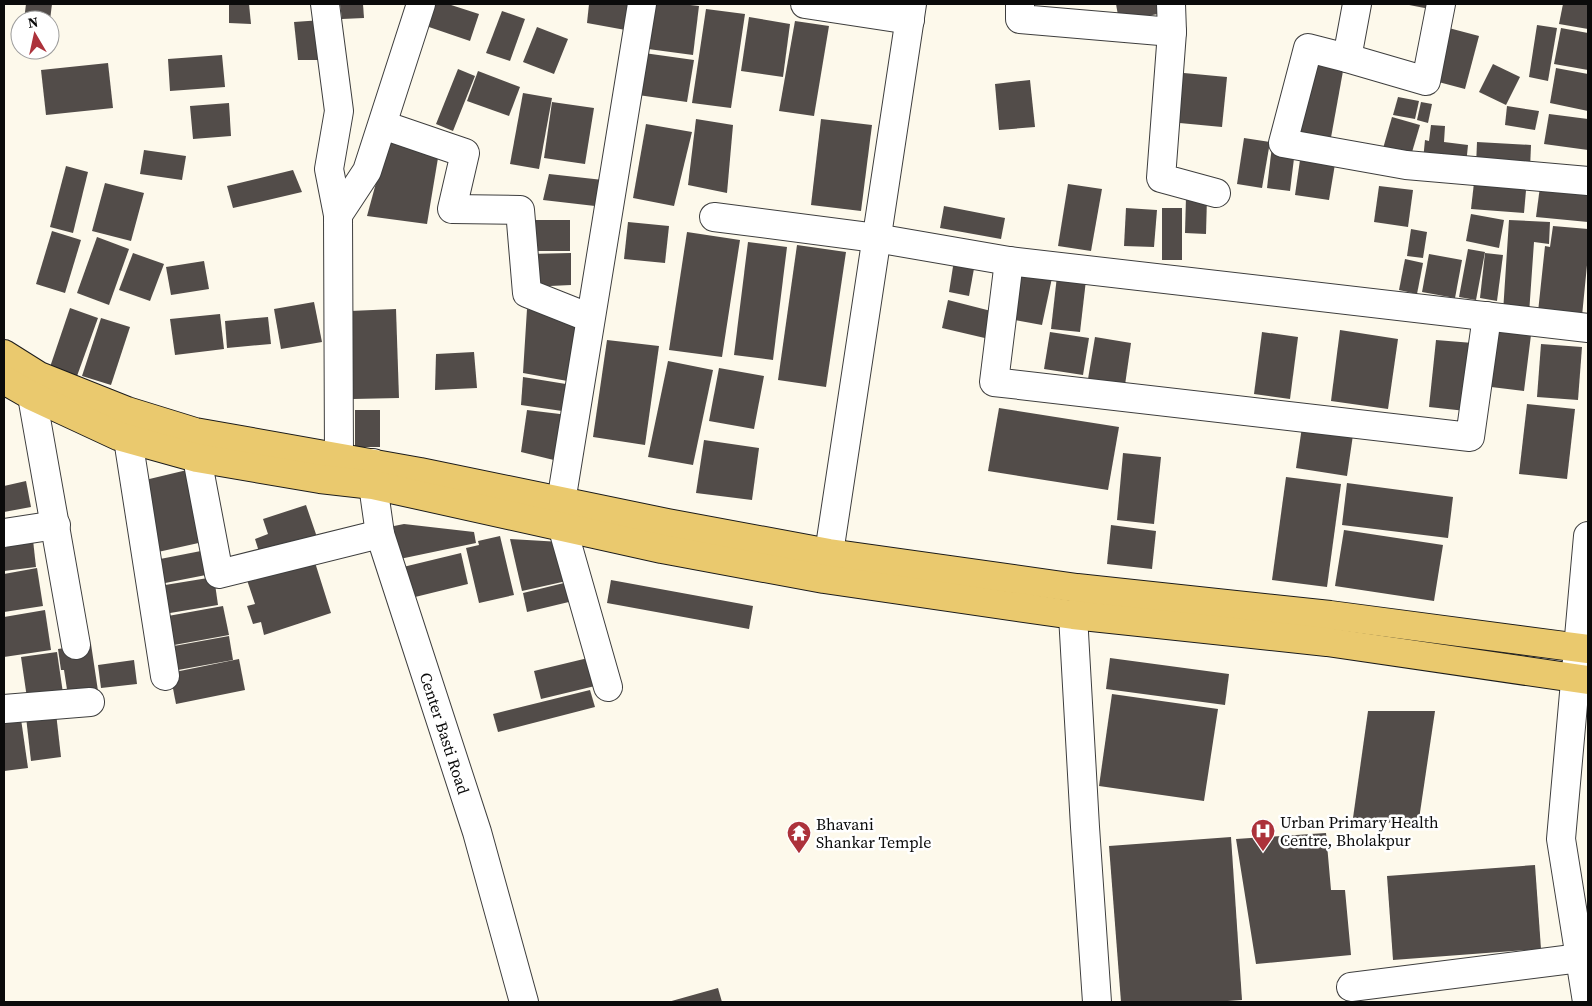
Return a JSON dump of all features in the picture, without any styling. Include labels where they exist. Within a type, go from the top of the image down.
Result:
[{"type":"main road","points":[[4,354],[39,376],[127,411],[195,432],[339,457],[373,474],[561,514],[1077,588],[1330,615],[1583,649]]},
{"type":"main road","points":[[4,380],[32,396],[118,436],[197,458],[320,479],[373,474]]},
{"type":"main road","points":[[561,514],[662,549],[824,579],[1073,615],[1327,642],[1581,679]]},
{"type":"street","points":[[324,4],[339,111],[328,169],[338,215],[339,457]]},
{"type":"street","points":[[338,215],[367,171],[421,4]]},
{"type":"street","points":[[608,687],[561,514],[590,318],[642,4]]},
{"type":"street","points":[[805,4],[911,12],[829,553]]},
{"type":"street","points":[[1020,4],[1020,19],[1172,32]]},
{"type":"street","points":[[1171,4],[1172,32],[1161,178],[1216,193]]},
{"type":"street","points":[[1348,58],[1357,4]]},
{"type":"street","points":[[1441,4],[1426,81],[1308,48],[1283,143],[1406,165],[1588,181]]},
{"type":"street","points":[[383,125],[465,153],[452,209],[520,210],[527,293],[590,318]]},
{"type":"street","points":[[714,217],[876,238],[1009,261],[1588,328]]},
{"type":"street","points":[[1009,261],[994,382],[1470,437],[1487,316]]},
{"type":"street","points":[[32,396],[76,645]]},
{"type":"street","points":[[128,439],[165,676]]},
{"type":"street","points":[[197,458],[220,574],[380,534]]},
{"type":"street","name":"Center Basti Road","points":[[373,474],[380,534],[477,832],[524,1002]]},
{"type":"street","points":[[4,533],[56,525]]},
{"type":"street","points":[[1587,1002],[1561,838],[1581,679],[1588,536]]},
{"type":"street","points":[[1073,615],[1097,1002]]},
{"type":"street","points":[[4,709],[90,702]]},
{"type":"street","points":[[1351,987],[1580,958]]},
{"type":"building","points":[[26,4],[52,4],[51,10],[25,10]]},
{"type":"building","points":[[229,4],[249,4],[251,24],[229,23]]},
{"type":"building","points":[[340,4],[363,4],[364,18],[342,19]]},
{"type":"building","points":[[434,4],[448,4],[479,14],[470,41],[426,26]]},
{"type":"building","points":[[589,4],[633,4],[631,31],[587,23]]},
{"type":"building","points":[[654,4],[699,6],[693,55],[648,49]]},
{"type":"building","points":[[1116,4],[1168,4],[1169,12],[1119,21]]},
{"type":"building","points":[[1404,4],[1436,4],[1435,10]]},
{"type":"building","points":[[1563,4],[1588,4],[1588,29],[1559,24]]},
{"type":"building","points":[[706,9],[745,14],[731,108],[692,103]]},
{"type":"building","points":[[502,11],[525,19],[510,61],[486,53]]},
{"type":"building","points":[[749,17],[790,24],[783,77],[741,71]]},
{"type":"building","points":[[322,20],[326,60],[298,60],[294,22]]},
{"type":"building","points":[[795,21],[829,26],[814,116],[779,111]]},
{"type":"building","points":[[1537,25],[1557,28],[1548,81],[1529,77]]},
{"type":"building","points":[[537,27],[568,39],[554,74],[523,62]]},
{"type":"building","points":[[1445,27],[1479,36],[1465,89],[1431,80]]},
{"type":"building","points":[[1561,28],[1588,33],[1588,70],[1554,64]]},
{"type":"building","points":[[644,53],[694,60],[687,102],[638,95]]},
{"type":"building","points":[[1311,54],[1345,60],[1330,143],[1296,138]]},
{"type":"building","points":[[222,55],[225,87],[170,91],[168,59]]},
{"type":"building","points":[[108,63],[113,108],[46,115],[41,70]]},
{"type":"building","points":[[1493,64],[1520,77],[1506,105],[1479,92]]},
{"type":"building","points":[[1556,68],[1588,74],[1588,111],[1550,103]]},
{"type":"building","points":[[458,69],[475,76],[453,131],[436,124]]},
{"type":"building","points":[[478,71],[520,87],[509,116],[467,101]]},
{"type":"building","points":[[1173,72],[1227,77],[1222,127],[1169,122]]},
{"type":"building","points":[[1030,80],[1035,127],[999,130],[995,84]]},
{"type":"building","points":[[523,93],[552,98],[539,169],[510,164]]},
{"type":"building","points":[[1398,97],[1419,101],[1415,119],[1393,115]]},
{"type":"building","points":[[552,102],[594,108],[585,164],[544,158]]},
{"type":"building","points":[[1421,102],[1432,104],[1428,123],[1417,120]]},
{"type":"building","points":[[229,103],[231,136],[193,139],[190,106]]},
{"type":"building","points":[[1507,106],[1539,111],[1535,130],[1505,125]]},
{"type":"building","points":[[1549,114],[1588,119],[1588,150],[1544,144]]},
{"type":"building","points":[[1392,117],[1420,125],[1410,159],[1382,152]]},
{"type":"building","points":[[696,119],[733,125],[727,193],[688,185]]},
{"type":"building","points":[[821,119],[872,125],[861,211],[811,205]]},
{"type":"building","points":[[646,124],[692,132],[674,206],[633,198]]},
{"type":"building","points":[[1431,125],[1445,126],[1444,142],[1468,145],[1466,165],[1423,160],[1425,140],[1429,141]]},
{"type":"building","points":[[389,135],[439,152],[427,224],[367,216]]},
{"type":"building","points":[[1244,138],[1270,142],[1262,188],[1237,184]]},
{"type":"building","points":[[1477,142],[1531,145],[1530,169],[1476,166]]},
{"type":"building","points":[[1272,146],[1295,150],[1290,191],[1267,188]]},
{"type":"building","points":[[144,150],[186,156],[182,180],[140,174]]},
{"type":"building","points":[[1301,153],[1336,158],[1329,200],[1295,195]]},
{"type":"building","points":[[66,166],[88,172],[73,233],[50,227]]},
{"type":"building","points":[[293,170],[302,192],[233,208],[227,186]]},
{"type":"building","points":[[549,174],[603,180],[595,206],[543,200]]},
{"type":"building","points":[[1475,174],[1527,179],[1524,213],[1471,209]]},
{"type":"building","points":[[1541,179],[1588,185],[1588,222],[1536,217]]},
{"type":"building","points":[[105,183],[144,193],[131,241],[92,231]]},
{"type":"building","points":[[1068,184],[1102,189],[1091,251],[1058,246]]},
{"type":"building","points":[[1379,186],[1413,190],[1408,227],[1374,222]]},
{"type":"building","points":[[1186,197],[1207,197],[1206,234],[1185,233]]},
{"type":"building","points":[[944,206],[1005,218],[1001,239],[940,228]]},
{"type":"building","points":[[1126,208],[1157,210],[1154,247],[1124,246]]},
{"type":"building","points":[[1162,208],[1182,208],[1182,260],[1162,260]]},
{"type":"building","points":[[1471,214],[1504,220],[1499,248],[1466,241]]},
{"type":"building","points":[[529,220],[570,220],[570,251],[529,251]]},
{"type":"building","points":[[1509,220],[1550,222],[1549,244],[1534,242],[1529,314],[1503,312]]},
{"type":"building","points":[[628,222],[669,226],[665,263],[624,259]]},
{"type":"building","points":[[1553,226],[1588,229],[1588,255],[1582,316],[1538,312],[1545,246],[1550,247]]},
{"type":"building","points":[[1411,229],[1427,232],[1423,258],[1407,256]]},
{"type":"building","points":[[52,231],[81,240],[65,293],[36,284]]},
{"type":"building","points":[[687,232],[740,240],[722,357],[669,350]]},
{"type":"building","points":[[97,237],[129,249],[109,305],[77,293]]},
{"type":"building","points":[[748,242],[787,247],[773,360],[734,355]]},
{"type":"building","points":[[797,245],[846,252],[826,387],[778,380]]},
{"type":"building","points":[[1468,249],[1485,252],[1476,300],[1459,297]]},
{"type":"building","points":[[133,253],[164,264],[150,301],[119,290]]},
{"type":"building","points":[[571,253],[571,285],[529,287],[528,254]]},
{"type":"building","points":[[1485,253],[1503,255],[1497,301],[1480,298]]},
{"type":"building","points":[[1429,254],[1462,260],[1455,298],[1422,292]]},
{"type":"building","points":[[1405,259],[1423,263],[1417,294],[1399,290]]},
{"type":"building","points":[[954,260],[975,263],[969,296],[949,292]]},
{"type":"building","points":[[204,261],[209,289],[171,295],[166,267]]},
{"type":"building","points":[[1020,272],[1052,278],[1042,325],[1010,319]]},
{"type":"building","points":[[1057,276],[1086,280],[1080,332],[1051,329]]},
{"type":"building","points":[[948,300],[995,312],[989,339],[942,328]]},
{"type":"building","points":[[314,302],[322,342],[281,349],[274,309]]},
{"type":"building","points":[[70,308],[98,318],[77,376],[50,367]]},
{"type":"building","points":[[396,309],[399,398],[353,399],[350,311]]},
{"type":"building","points":[[527,309],[579,320],[573,382],[523,373]]},
{"type":"building","points":[[220,314],[224,349],[175,355],[170,319]]},
{"type":"building","points":[[268,317],[271,344],[227,348],[225,321]]},
{"type":"building","points":[[101,318],[130,327],[111,385],[82,376]]},
{"type":"building","points":[[1340,330],[1398,339],[1388,409],[1331,401]]},
{"type":"building","points":[[1490,330],[1531,335],[1524,391],[1483,386]]},
{"type":"building","points":[[1050,332],[1089,338],[1083,375],[1044,369]]},
{"type":"building","points":[[1262,332],[1298,337],[1290,399],[1254,394]]},
{"type":"building","points":[[1095,337],[1131,343],[1125,385],[1088,379]]},
{"type":"building","points":[[607,340],[659,346],[645,445],[593,437]]},
{"type":"building","points":[[1436,340],[1473,343],[1466,411],[1429,407]]},
{"type":"building","points":[[1541,344],[1582,347],[1578,400],[1537,397]]},
{"type":"building","points":[[474,352],[477,388],[435,390],[436,354]]},
{"type":"building","points":[[668,361],[713,370],[693,465],[648,457]]},
{"type":"building","points":[[719,368],[764,376],[754,429],[709,421]]},
{"type":"building","points":[[523,377],[572,385],[569,412],[521,405]]},
{"type":"building","points":[[1527,404],[1575,409],[1567,479],[1519,474]]},
{"type":"building","points":[[999,408],[1119,427],[1108,490],[988,471]]},
{"type":"building","points":[[355,410],[380,410],[380,447],[355,447]]},
{"type":"building","points":[[527,410],[568,415],[562,462],[521,452]]},
{"type":"building","points":[[1303,420],[1354,428],[1347,476],[1296,468]]},
{"type":"building","points":[[704,440],[759,448],[752,500],[696,493]]},
{"type":"building","points":[[1123,453],[1161,457],[1154,524],[1117,520]]},
{"type":"building","points":[[187,470],[203,542],[158,552],[141,481]]},
{"type":"building","points":[[1286,477],[1341,484],[1327,587],[1272,580]]},
{"type":"building","points":[[26,481],[31,507],[4,512],[4,486]]},
{"type":"building","points":[[1347,483],[1453,497],[1448,538],[1342,525]]},
{"type":"building","points":[[306,505],[318,540],[261,558],[255,539],[268,534],[263,519]]},
{"type":"building","points":[[404,524],[474,532],[476,543],[395,560],[389,527]]},
{"type":"building","points":[[1111,525],[1156,531],[1152,569],[1107,564]]},
{"type":"building","points":[[1344,530],[1443,545],[1434,601],[1335,586]]},
{"type":"building","points":[[500,536],[514,595],[479,603],[466,548],[479,545],[478,541]]},
{"type":"building","points":[[510,539],[561,542],[571,580],[522,591]]},
{"type":"building","points":[[33,540],[36,567],[4,571],[4,548]]},
{"type":"building","points":[[206,550],[211,574],[160,584],[155,560]]},
{"type":"building","points":[[312,553],[331,613],[264,635],[261,622],[253,624],[247,606],[255,604],[245,574]]},
{"type":"building","points":[[461,553],[468,584],[407,599],[399,568]]},
{"type":"building","points":[[37,568],[43,606],[4,612],[4,574]]},
{"type":"building","points":[[214,577],[218,605],[164,614],[159,586]]},
{"type":"building","points":[[611,580],[753,606],[749,629],[607,603]]},
{"type":"building","points":[[568,582],[573,601],[527,612],[523,593]]},
{"type":"building","points":[[223,606],[229,635],[163,647],[157,618]]},
{"type":"building","points":[[45,610],[51,650],[4,657],[4,617]]},
{"type":"building","points":[[229,636],[233,660],[167,672],[163,648]]},
{"type":"building","points":[[91,644],[98,691],[68,696],[58,649]]},
{"type":"building","points":[[57,652],[64,700],[28,705],[21,657]]},
{"type":"building","points":[[588,658],[595,686],[541,699],[534,671]]},
{"type":"building","points":[[1110,658],[1229,674],[1225,705],[1106,689]]},
{"type":"building","points":[[239,659],[245,690],[176,704],[170,673]]},
{"type":"building","points":[[134,660],[137,684],[101,688],[98,665]]},
{"type":"building","points":[[590,690],[595,707],[498,732],[493,714]]},
{"type":"building","points":[[1112,694],[1218,709],[1204,801],[1099,786]]},
{"type":"building","points":[[1368,711],[1435,711],[1418,826],[1353,818]]},
{"type":"building","points":[[56,713],[61,757],[31,761],[26,717]]},
{"type":"building","points":[[21,719],[28,768],[4,771],[4,722]]},
{"type":"building","points":[[1326,833],[1331,890],[1345,890],[1351,955],[1256,964],[1236,839]]},
{"type":"building","points":[[1231,837],[1242,1000],[1213,1002],[1121,1002],[1109,846]]},
{"type":"building","points":[[1535,865],[1541,949],[1393,960],[1387,876]]},
{"type":"building","points":[[718,988],[722,1002],[668,1002]]},
{"type":"place","name":"Urban Primary Health Centre, Bholakpur","points":[[1263,852]]},
{"type":"place","name":"Bhavani Shankar Temple","points":[[799,854]]}]
